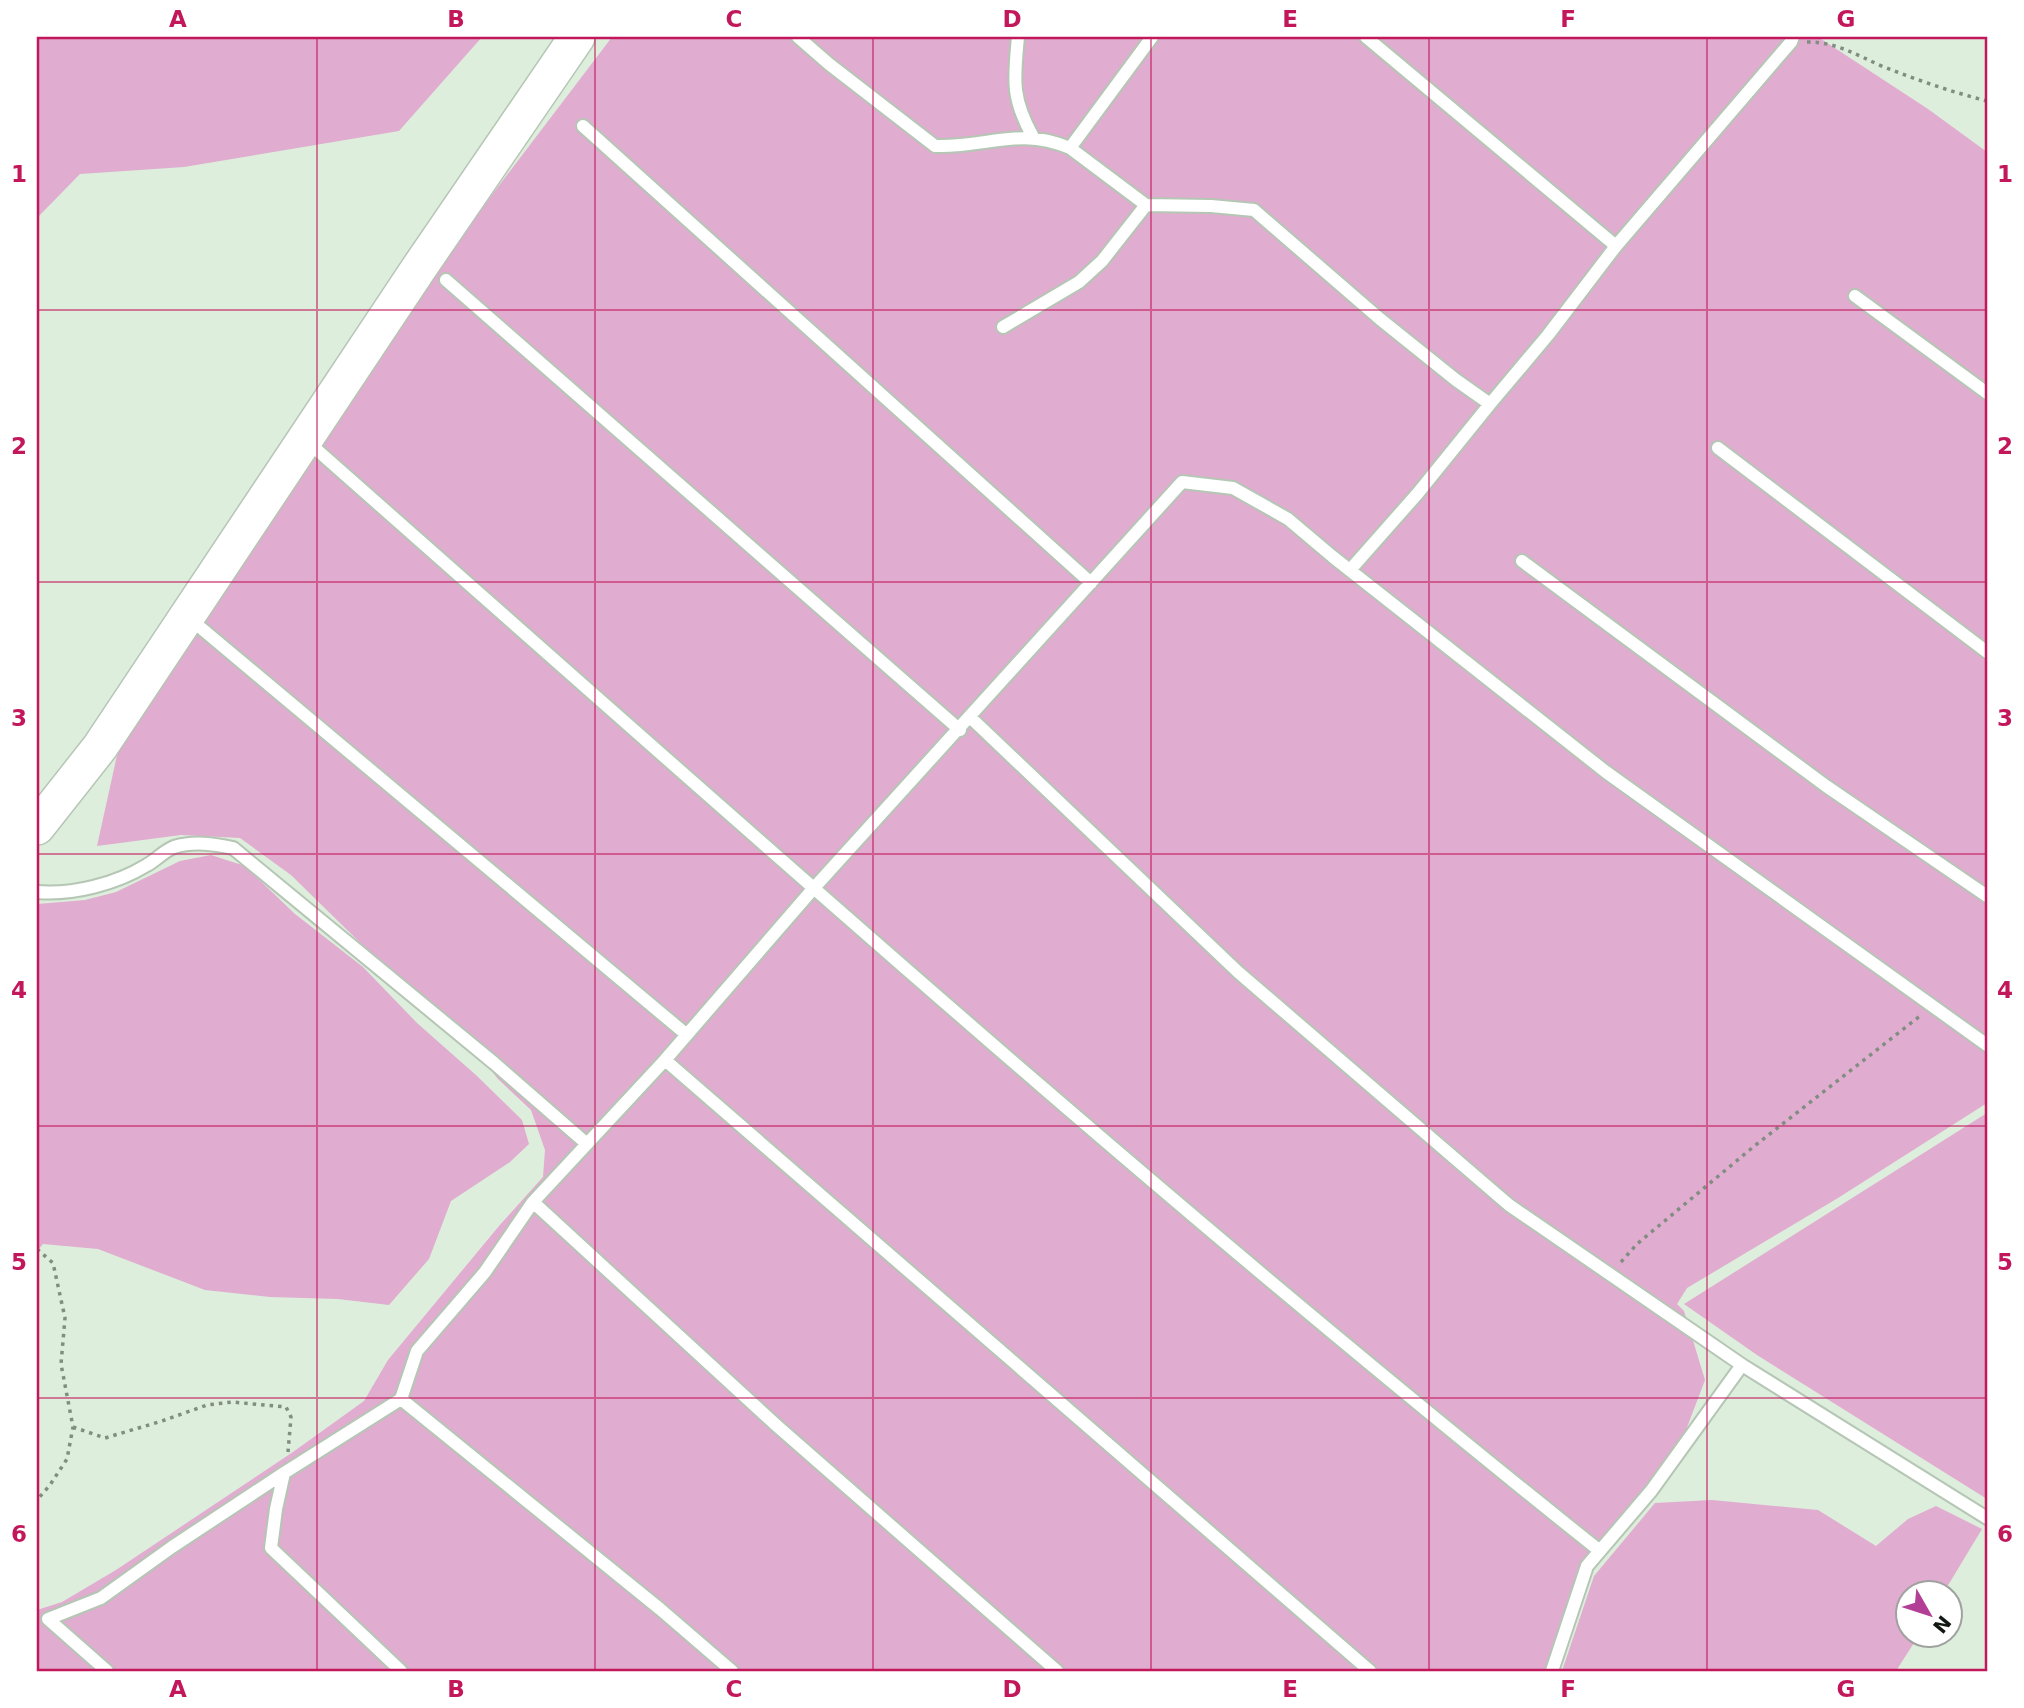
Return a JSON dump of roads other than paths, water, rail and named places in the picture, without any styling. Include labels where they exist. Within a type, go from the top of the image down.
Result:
[{"type":"street","points":[[37,827],[100,747],[419,268],[577,37]]},
{"type":"lane","points":[[798,37],[935,146],[957,147],[1011,137],[1033,137],[1070,148],[1146,205],[1254,210],[1380,319],[1490,404]]},
{"type":"lane","points":[[1018,37],[1015,95],[1023,120],[1033,137]]},
{"type":"lane","points":[[1070,148],[1152,37]]},
{"type":"lane","points":[[1366,37],[1616,246]]},
{"type":"lane","points":[[1350,570],[1418,493],[1548,335],[1616,246],[1792,40]]},
{"type":"lane","points":[[583,126],[1091,583]]},
{"type":"lane","points":[[1003,327],[1079,282],[1102,261],[1146,205]]},
{"type":"lane","points":[[446,279],[960,730]]},
{"type":"lane","points":[[1854,296],[1987,393]]},
{"type":"lane","points":[[1718,448],[1987,652]]},
{"type":"lane","points":[[317,450],[813,889],[1136,1169],[1461,1441],[1600,1551]]},
{"type":"lane","points":[[107,1671],[48,1619],[101,1598],[172,1547],[401,1399],[417,1350],[485,1272],[533,1202],[666,1060],[813,889],[971,718],[1182,482],[1233,488],[1288,519],[1605,772],[1987,1045]]},
{"type":"lane","points":[[1522,561],[1826,786],[1987,896]]},
{"type":"lane","points":[[201,628],[687,1035]]},
{"type":"lane","points":[[971,718],[1238,972],[1509,1205],[1742,1365],[1987,1518]]},
{"type":"lane","points":[[37,892],[71,891],[105,884],[145,867],[173,848],[207,843],[233,848],[494,1063],[587,1144]]},
{"type":"lane","points":[[666,1060],[1370,1671]]},
{"type":"lane","points":[[533,1202],[776,1425],[1057,1671]]},
{"type":"lane","points":[[1552,1671],[1587,1566],[1651,1491],[1742,1365]]},
{"type":"lane","points":[[401,1399],[660,1609],[732,1671]]},
{"type":"lane","points":[[284,1473],[271,1548],[401,1671]]}]
